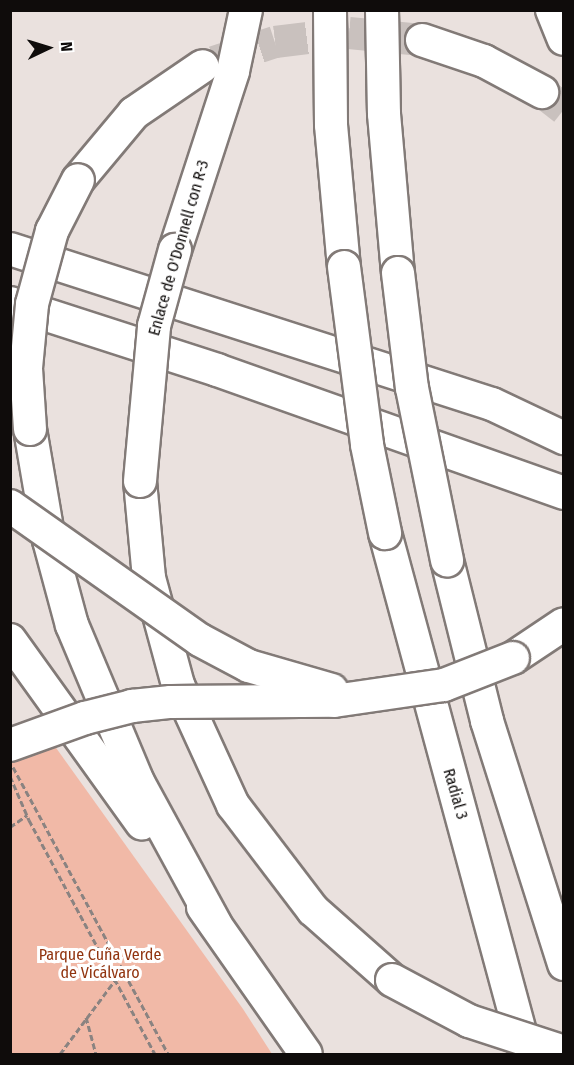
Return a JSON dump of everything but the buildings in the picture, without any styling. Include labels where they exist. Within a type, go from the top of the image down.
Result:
[{"type":"highway","name":"Enlace de O'Donnell con R-3","points":[[246,10],[233,71],[175,250],[154,326],[140,481],[149,578],[178,686],[233,805],[314,910],[392,980],[469,1021],[564,1052]]},
{"type":"highway","name":"Radial 3","points":[[330,10],[331,125],[344,267],[367,445],[385,533],[526,1054]]},
{"type":"highway","points":[[382,10],[384,114],[398,273],[414,399],[447,560],[487,721],[564,964]]},
{"type":"highway","points":[[552,10],[564,39]]},
{"type":"highway","points":[[422,40],[484,61],[542,92]]},
{"type":"highway","points":[[203,66],[134,113],[78,180],[52,231],[32,304],[26,368],[30,429],[49,540],[72,625],[138,782],[215,923]]},
{"type":"highway","points":[[10,249],[492,404],[564,438]]},
{"type":"highway","points":[[10,303],[217,370],[564,493]]},
{"type":"highway","points":[[10,506],[200,640],[249,666],[336,691],[385,694]]},
{"type":"highway","points":[[10,745],[85,718],[132,706],[183,701],[334,701],[444,685],[513,658],[564,624]]},
{"type":"highway","points":[[10,640],[215,923],[306,1054]]},
{"type":"path","points":[[10,762],[168,1054]]},
{"type":"path","points":[[10,776],[27,815],[155,1054]]},
{"type":"path","points":[[10,827],[27,815]]},
{"type":"path","points":[[60,1054],[116,979]]},
{"type":"path","points":[[86,1017],[96,1054]]},
{"type":"green space","name":"Parque Cuña Verde de Vicálvaro","points":[[49,738],[243,1009],[272,1054],[11,1054],[11,754]]},
{"type":"tunnel","points":[[214,62],[275,42],[349,33],[422,40]]},
{"type":"tunnel","points":[[542,92],[564,109]]}]
